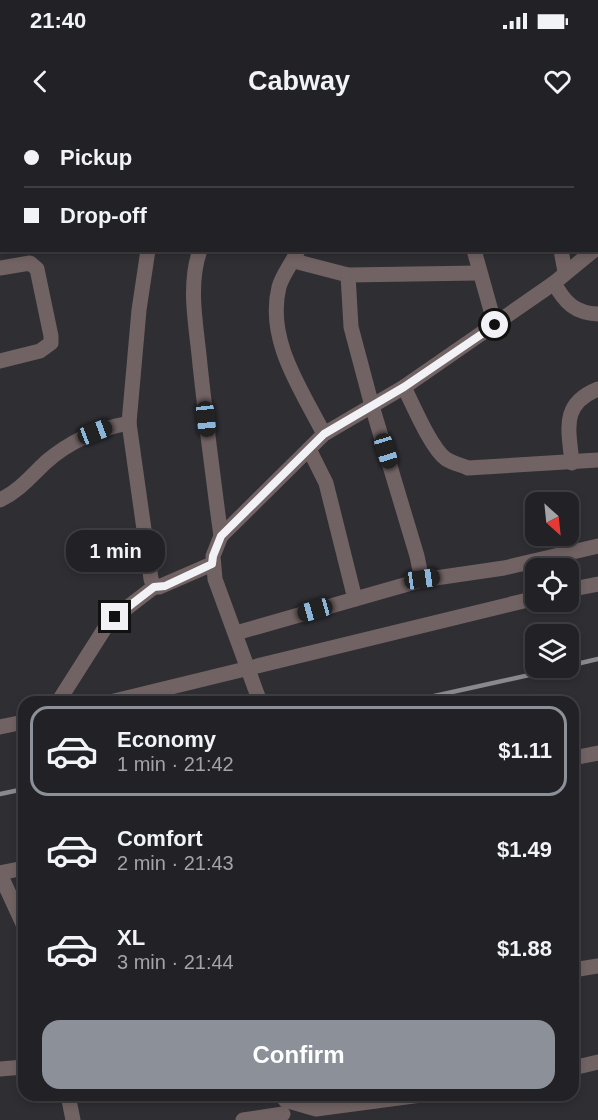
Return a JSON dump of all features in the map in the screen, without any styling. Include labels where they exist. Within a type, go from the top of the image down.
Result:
[{"type":"street","points":[[148,252],[139,310],[129,423],[151,579],[160,586]]},
{"type":"street","points":[[200,252],[194,284],[194,312],[221,536]]},
{"type":"street","points":[[474,252],[495,325]]},
{"type":"street","points":[[561,252],[562,298],[572,308],[585,313],[598,314]]},
{"type":"street","points":[[258,696],[215,579],[213,556],[221,536],[324,434],[404,387],[495,325],[592,252]]},
{"type":"street","points":[[324,434],[292,371],[277,331],[275,315],[279,286],[296,256],[348,275],[479,273]]},
{"type":"street","points":[[0,268],[30,263],[37,269],[51,336],[51,343],[40,351],[0,361]]},
{"type":"street","points":[[348,275],[351,327],[422,579]]},
{"type":"street","points":[[404,387],[434,444],[444,458],[454,463],[468,468],[598,460]]},
{"type":"street","points":[[572,463],[568,417],[572,406],[598,389]]},
{"type":"street","points":[[0,500],[23,485],[62,449],[82,437],[108,427],[129,423]]},
{"type":"street","points":[[309,448],[326,483],[356,599]]},
{"type":"street","points":[[236,633],[422,579],[504,568],[598,546]]},
{"type":"street","points":[[62,696],[105,628],[115,617],[160,586],[212,564]]},
{"type":"street","points":[[579,588],[598,584]]},
{"type":"street","points":[[135,696],[525,600]]},
{"type":"street","points":[[0,727],[18,723]]},
{"type":"street","points":[[579,757],[598,753]]},
{"type":"street","points":[[18,870],[0,874],[18,913]]},
{"type":"street","points":[[579,969],[598,966]]},
{"type":"street","points":[[579,1067],[598,1062]]},
{"type":"street","points":[[0,1069],[18,1068]]},
{"type":"street","points":[[69,1101],[73,1120]]},
{"type":"street","points":[[243,1120],[284,1108],[316,1109],[377,1101]]},
{"type":"railway","points":[[579,663],[598,659]]},
{"type":"railway","points":[[434,696],[525,676]]},
{"type":"railway","points":[[0,794],[18,790]]},
{"type":"route","points":[[115,617],[154,587],[165,586],[212,564],[221,536],[324,434],[404,387],[495,325]]}]
